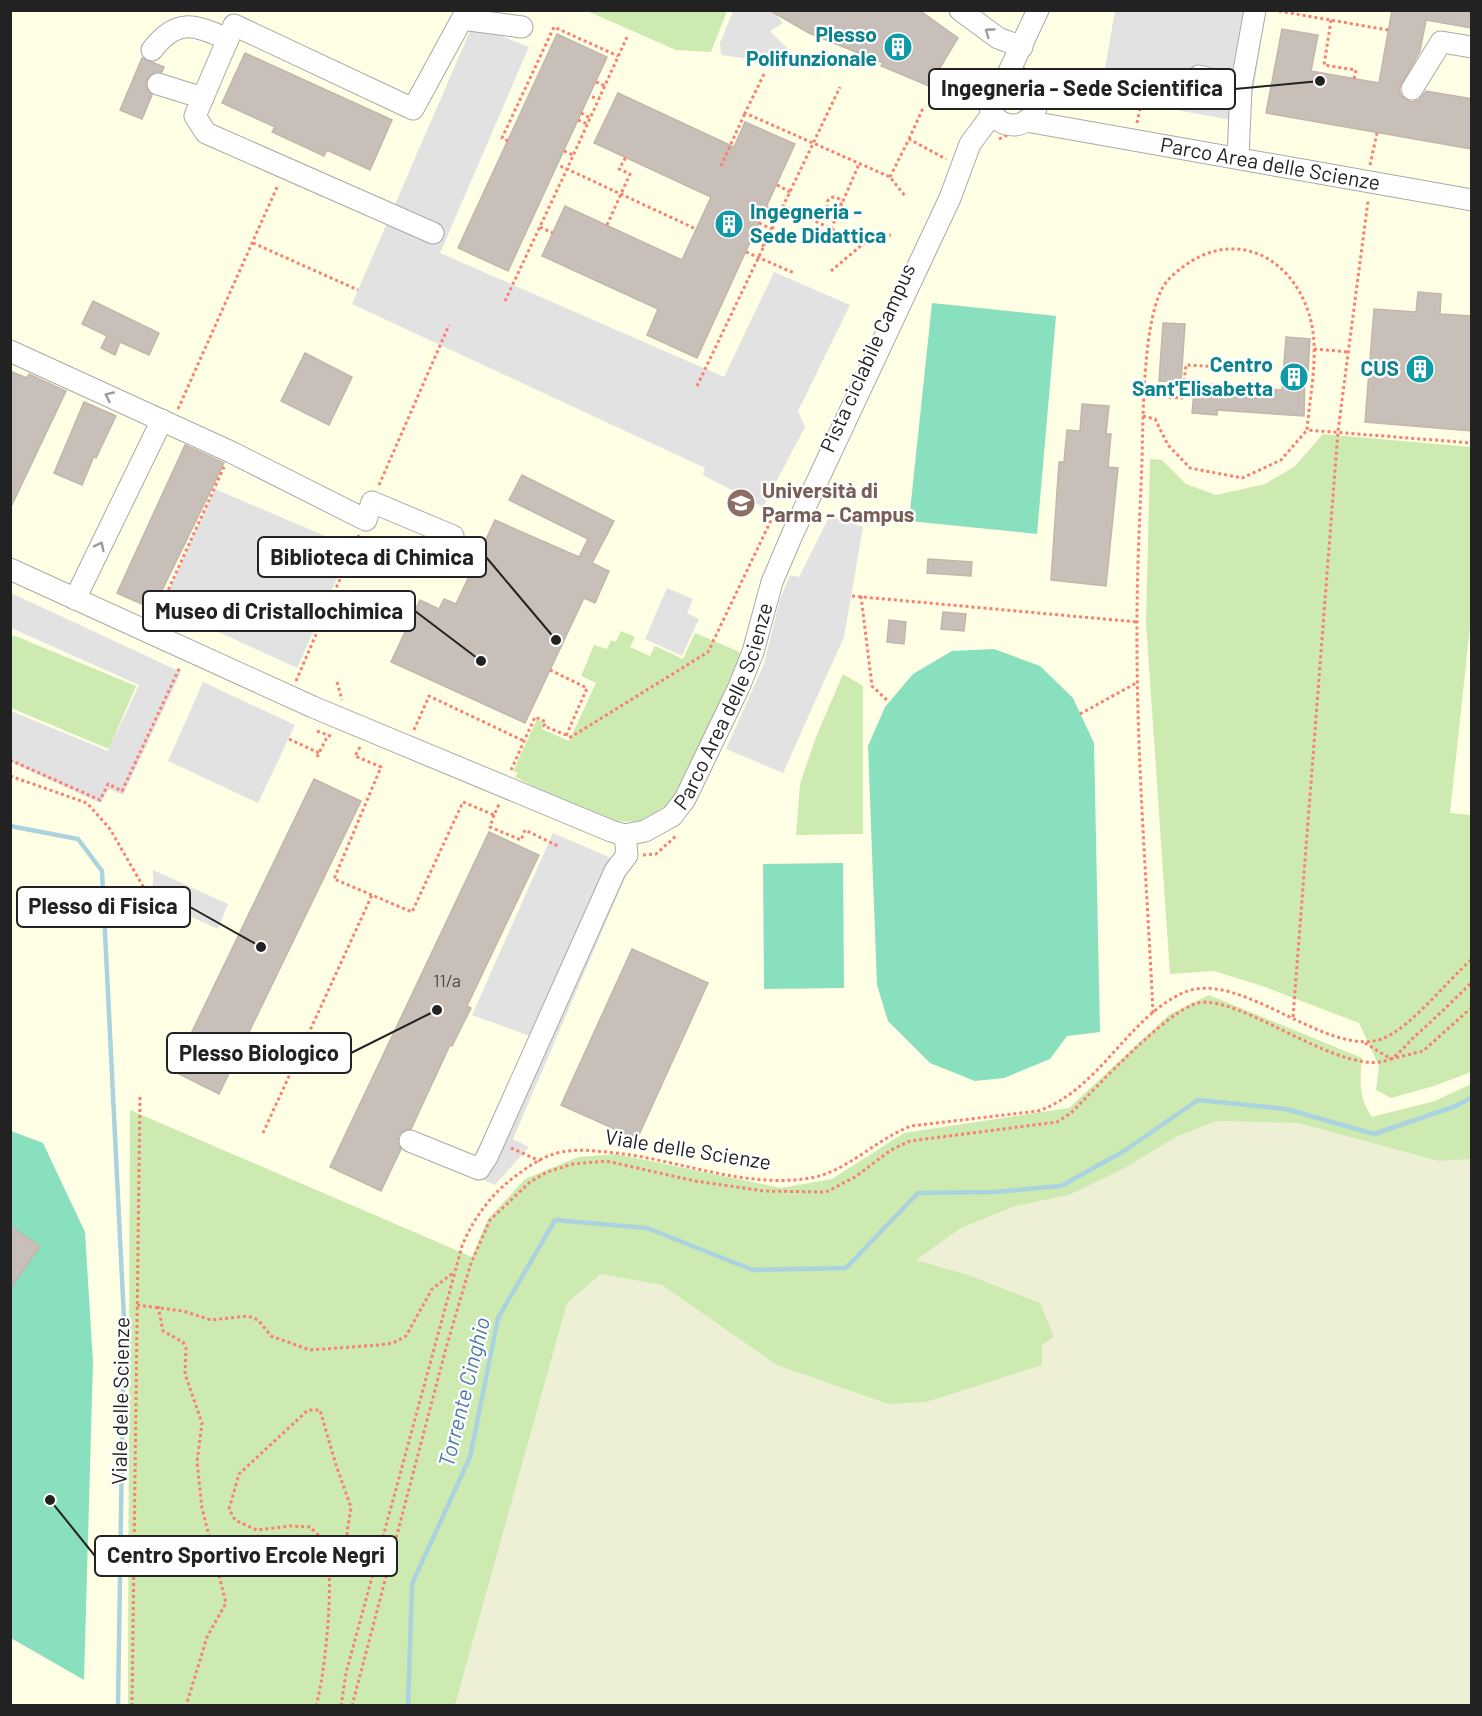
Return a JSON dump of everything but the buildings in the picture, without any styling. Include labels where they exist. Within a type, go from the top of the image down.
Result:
[{"type":"street","points":[[960,10],[998,38],[1022,47]]},
{"type":"street","points":[[1006,78],[1020,78],[1027,82],[1036,94],[1037,102],[1036,110],[1008,126],[989,99],[991,93],[1006,78],[1038,10]]},
{"type":"street","points":[[1238,158],[1241,87],[1255,10]]},
{"type":"street","points":[[433,233],[206,133],[195,116],[234,25],[412,110],[462,19],[522,27]]},
{"type":"street","points":[[152,50],[165,34],[176,28],[201,28],[228,39]]},
{"type":"street","points":[[1412,89],[1441,42],[1472,47]]},
{"type":"street","points":[[1022,47],[1027,82]]},
{"type":"street","points":[[1198,76],[1241,87]]},
{"type":"street","points":[[158,84],[203,98]]},
{"type":"street","points":[[1037,102],[1067,129]]},
{"type":"street","name":"Parco Area delle Scienze","points":[[626,845],[672,816],[685,799],[739,687],[753,652],[772,582],[792,535],[963,166],[970,144],[1008,126],[1067,129],[1238,158],[1367,186],[1472,200]]},
{"type":"street","points":[[10,351],[231,452],[369,511],[453,536]]},
{"type":"street","points":[[75,599],[167,423]]},
{"type":"street","points":[[10,569],[289,696],[611,831],[626,845],[494,1141],[479,1169],[410,1141]]},
{"type":"path","points":[[1274,10],[1388,30]]},
{"type":"path","points":[[1331,20],[1324,65],[1356,70],[1354,79]]},
{"type":"path","points":[[508,141],[502,138],[554,27],[618,56]]},
{"type":"path","points":[[505,301],[627,37]]},
{"type":"path","points":[[532,73],[538,76]]},
{"type":"path","points":[[721,166],[764,74]]},
{"type":"path","points":[[596,82],[605,86]]},
{"type":"path","points":[[1133,139],[1145,86]]},
{"type":"path","points":[[697,386],[840,87]]},
{"type":"path","points":[[592,97],[600,98]]},
{"type":"path","points":[[890,177],[924,106]]},
{"type":"path","points":[[581,113],[591,118]]},
{"type":"path","points":[[745,113],[890,177],[905,196]]},
{"type":"path","points":[[578,120],[588,124]]},
{"type":"path","points":[[1293,1017],[1338,431],[1367,186],[1377,133]]},
{"type":"path","points":[[909,140],[963,166]]},
{"type":"path","points":[[564,151],[573,156]]},
{"type":"path","points":[[607,225],[630,174],[619,169],[626,157]]},
{"type":"path","points":[[831,229],[859,164]]},
{"type":"path","points":[[558,165],[696,229]]},
{"type":"path","points":[[167,423],[285,168]]},
{"type":"path","points":[[777,185],[790,192]]},
{"type":"path","points":[[835,198],[841,202],[841,207],[836,211],[831,211],[828,202],[835,198]]},
{"type":"path","points":[[783,206],[853,239],[891,235]]},
{"type":"path","points":[[767,207],[780,213]]},
{"type":"path","points":[[759,223],[772,229]]},
{"type":"path","points":[[540,227],[553,233]]},
{"type":"path","points":[[831,271],[871,237]]},
{"type":"path","points":[[751,240],[764,246]]},
{"type":"path","points":[[252,243],[358,290]]},
{"type":"path","points":[[1143,416],[1155,419],[1168,445],[1190,468],[1242,478],[1281,460],[1306,429],[1315,338],[1308,310],[1293,282],[1282,268],[1256,253],[1231,247],[1204,254],[1178,270],[1161,290],[1152,324],[1143,416],[1137,622],[1153,1013]]},
{"type":"path","points":[[746,252],[794,273]]},
{"type":"path","points":[[289,696],[449,325]]},
{"type":"path","points":[[1314,349],[1348,352]]},
{"type":"path","points":[[1145,395],[1182,398],[1186,365],[1224,367]]},
{"type":"path","points":[[1306,429],[1472,443]]},
{"type":"path","points":[[148,632],[231,452]]},
{"type":"path","points":[[558,846],[525,830],[521,840],[490,827],[535,717],[546,722],[544,726],[571,737],[708,652],[768,526]]},
{"type":"path","points":[[852,596],[1137,622]]},
{"type":"path","points":[[861,596],[872,686],[889,702]]},
{"type":"path","points":[[10,760],[100,800],[108,784],[122,791],[180,667]]},
{"type":"path","points":[[550,670],[587,688],[567,736]]},
{"type":"path","points":[[317,757],[342,703],[336,682]]},
{"type":"path","points":[[1080,714],[1138,682]]},
{"type":"path","points":[[404,726],[414,730],[429,696],[524,741]]},
{"type":"path","points":[[289,739],[319,753]]},
{"type":"path","points":[[361,744],[355,756],[381,767],[334,879],[412,912],[463,802],[494,815]]},
{"type":"path","points":[[10,776],[87,803],[110,829],[144,888]]},
{"type":"path","points":[[49,789],[53,779]]},
{"type":"path","points":[[626,845],[656,854],[682,829]]},
{"type":"path","points":[[263,1133],[372,895]]},
{"type":"path","points":[[1365,1043],[1383,1039],[1398,1031],[1472,959]]},
{"type":"path","points":[[1391,1059],[1472,982]]},
{"type":"path","name":"Viale delle Scienze","points":[[341,1706],[346,1673],[454,1272],[471,1225],[490,1198],[506,1183],[540,1161],[556,1153],[581,1149],[630,1155],[740,1177],[810,1178],[833,1171],[897,1131],[911,1126],[1038,1111],[1052,1106],[1070,1095],[1153,1013],[1188,991],[1209,989],[1234,994],[1339,1037],[1365,1043],[1391,1059]]},
{"type":"path","points":[[352,1706],[416,1457],[471,1263],[490,1220],[530,1182],[547,1172],[573,1164],[606,1161],[695,1181],[764,1191],[826,1192],[855,1177],[891,1150],[910,1141],[1057,1122],[1071,1113],[1170,1018],[1198,1003],[1217,1003],[1346,1057],[1373,1061],[1423,1051],[1472,1007]]},
{"type":"path","name":"Viale delle Scienze","points":[[132,1706],[140,1098]]},
{"type":"path","points":[[494,1141],[540,1161]]},
{"type":"path","points":[[137,1305],[158,1306],[211,1320],[248,1316],[258,1320],[271,1336],[310,1350],[379,1345],[406,1336],[411,1331],[432,1289],[454,1272]]},
{"type":"path","points":[[158,1306],[163,1331],[183,1342],[186,1348],[185,1374],[202,1423],[197,1462],[201,1501],[226,1603],[207,1637],[186,1706]]},
{"type":"path","points":[[316,1706],[322,1687],[330,1585],[323,1540],[310,1527],[290,1526],[257,1530],[234,1520],[229,1509],[239,1474],[308,1410],[320,1410],[325,1419],[336,1465],[351,1507],[347,1533],[354,1561],[375,1566]]},
{"type":"shaded area","name":"Università di Parma - Campus","points":[[11,11],[1471,11],[1471,1084],[1435,1101],[1372,1117],[1363,1104],[1359,1087],[1362,1058],[1325,1044],[1170,1014],[1069,1108],[904,1133],[832,1179],[781,1188],[616,1154],[488,1219],[472,1257],[130,1110],[128,1705],[11,1705],[10,1638],[83,1679],[43,1143],[10,1131]]},
{"type":"shaded area","points":[[733,11],[780,11],[777,16],[783,23],[770,31],[787,48],[788,57],[783,64],[721,55],[720,43]]},
{"type":"shaded area","points":[[1115,11],[1266,11],[1248,123],[1100,96]]},
{"type":"shaded area","points":[[473,24],[529,47],[440,253],[724,377],[774,272],[850,305],[798,411],[805,427],[763,507],[703,475],[705,468],[352,304]]},
{"type":"shaded area","points":[[215,489],[351,547],[297,668],[162,606]]},
{"type":"shaded area","points":[[830,515],[863,527],[844,637],[783,773],[726,749],[764,664],[780,599],[790,575],[799,577]]},
{"type":"shaded area","points":[[667,588],[693,599],[687,613],[699,619],[682,656],[645,639]]},
{"type":"shaded area","points":[[11,593],[181,672],[123,795],[109,789],[100,803],[11,762],[11,711],[108,751],[139,685],[11,628]]},
{"type":"shaded area","points":[[203,682],[295,725],[258,803],[168,761]]},
{"type":"shaded area","points":[[553,833],[630,866],[513,1139],[529,1147],[495,1185],[413,1150],[473,1159],[530,1036],[472,1015]]},
{"type":"shaded area","points":[[153,870],[228,904],[218,929],[153,900]]},
{"type":"shaded area","points":[[1216,1121],[1298,1123],[1439,1161],[1471,1159],[1471,1705],[455,1706],[567,1303],[601,1274],[662,1285],[777,1365],[888,1404],[1040,1303],[968,1275],[915,1260],[961,1228],[1015,1206],[1069,1195],[1123,1169],[1176,1137]]},
{"type":"green space","points":[[587,11],[727,11],[711,52],[676,50]]},
{"type":"green space","points":[[932,303],[1056,316],[1037,534],[909,521]]},
{"type":"green space","points":[[1323,434],[1471,447],[1471,618],[1450,813],[1471,815],[1471,1072],[1434,1086],[1391,1098],[1376,1090],[1379,1066],[1359,1023],[1265,987],[1214,971],[1170,974],[1146,622],[1150,459],[1162,460],[1186,484],[1216,495],[1265,484],[1294,467]]},
{"type":"green space","points":[[621,631],[635,637],[630,647],[650,656],[655,646],[683,659],[695,633],[742,653],[683,785],[671,806],[653,817],[634,822],[593,815],[515,777],[518,773],[513,771],[537,719],[543,722],[542,729],[569,741],[596,683],[581,676],[594,645],[607,649],[611,640],[616,642]]},
{"type":"green space","points":[[13,635],[136,686],[109,749],[11,708],[10,641]]},
{"type":"green space","points":[[994,649],[1040,666],[1073,698],[1094,743],[1100,1032],[1067,1036],[1050,1059],[1004,1078],[975,1081],[930,1063],[888,1021],[877,985],[868,746],[885,707],[913,674],[952,651]]},
{"type":"green space","points":[[843,674],[863,686],[863,834],[796,835],[800,784],[816,737]]},
{"type":"green space","points":[[843,863],[844,988],[764,989],[763,864]]},
{"type":"green space","points":[[1209,995],[1362,1058],[1362,1096],[1372,1117],[1435,1101],[1471,1084],[1471,1159],[1439,1161],[1298,1123],[1216,1121],[1176,1137],[1123,1169],[1069,1195],[1015,1206],[961,1228],[916,1260],[968,1275],[1040,1303],[1054,1337],[1042,1345],[1042,1365],[926,1402],[888,1404],[777,1365],[662,1285],[601,1274],[567,1303],[455,1705],[128,1705],[130,1110],[472,1257],[488,1219],[525,1179],[578,1157],[616,1154],[781,1188],[832,1179],[904,1133],[1069,1108],[1170,1014]]},
{"type":"green space","points":[[11,1131],[43,1143],[85,1232],[93,1362],[84,1680],[11,1638]]},
{"type":"waterway","points":[[10,826],[78,839],[102,871],[124,1319],[118,1706]]},
{"type":"waterway","name":"Torrente Cinghio","points":[[408,1706],[412,1584],[470,1457],[498,1318],[555,1220],[647,1228],[753,1270],[846,1268],[918,1193],[995,1192],[1061,1186],[1124,1151],[1198,1100],[1286,1109],[1374,1134],[1456,1106],[1472,1097]]},
{"type":"place","name":"Plesso Polifunzionale","points":[[898,47]]},
{"type":"place","name":"Ingegneria - Sede Scientifica","points":[[1320,81]]},
{"type":"place","name":"Ingegneria - Sede Didattica","points":[[729,224]]},
{"type":"place","name":"CUS","points":[[1420,369]]},
{"type":"place","name":"Centro Sant'Elisabetta","points":[[1294,377]]},
{"type":"place","name":"Università di Parma - Campus","points":[[741,503]]},
{"type":"place","name":"Biblioteca di Chimica","points":[[556,640]]},
{"type":"place","name":"Museo di Cristallochimica","points":[[481,661]]},
{"type":"place","name":"Plesso di Fisica","points":[[261,947]]},
{"type":"place","name":"Plesso Biologico","points":[[437,1010]]},
{"type":"place","name":"Centro Sportivo Ercole Negri","points":[[50,1500]]}]
